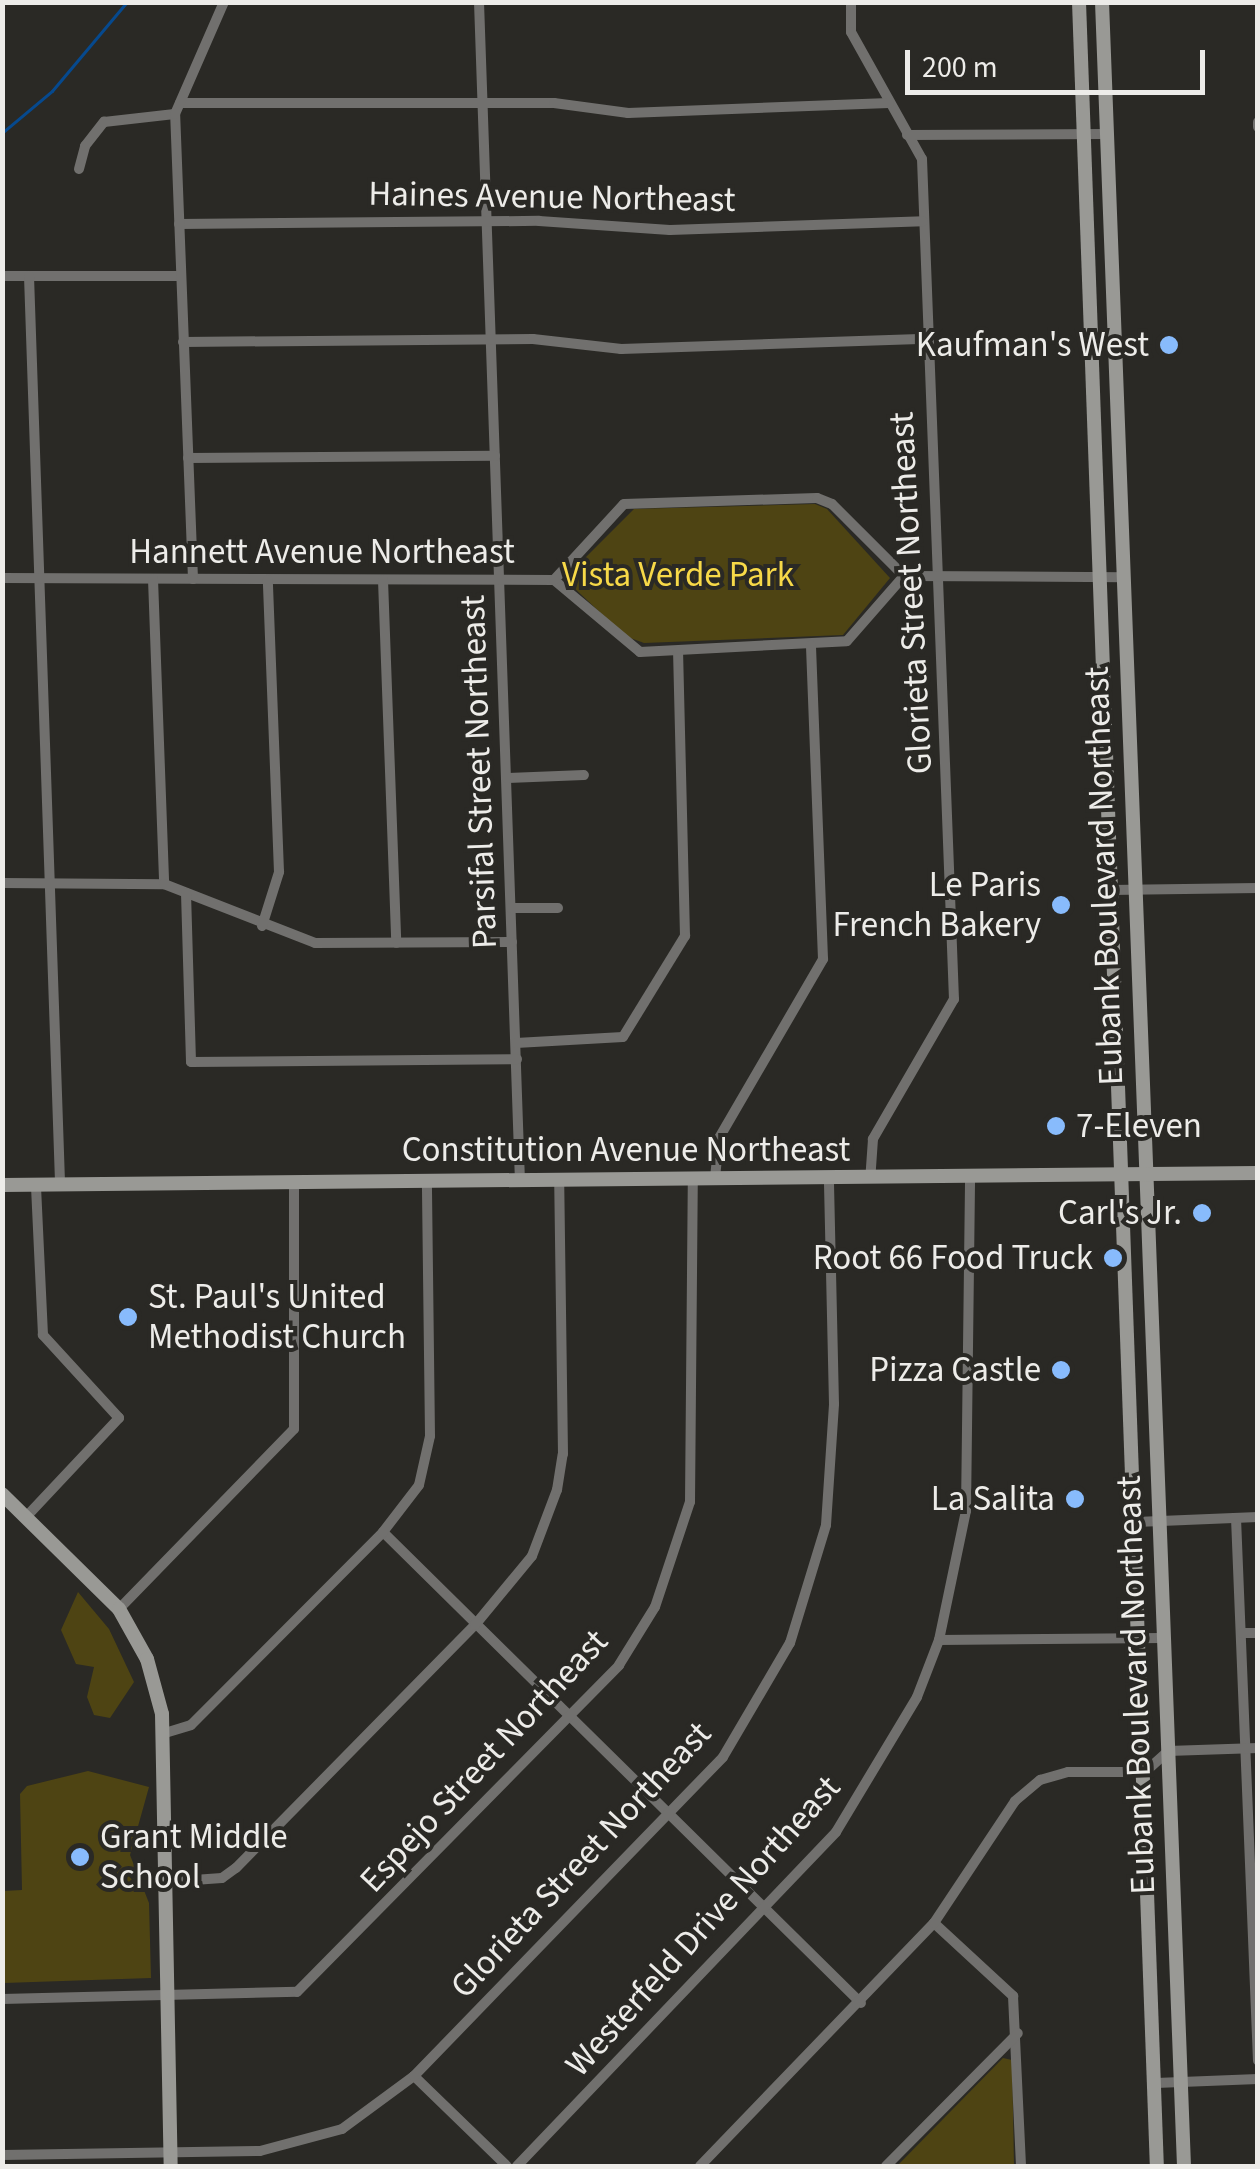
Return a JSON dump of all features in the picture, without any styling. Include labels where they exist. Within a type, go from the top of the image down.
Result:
[{"type":"main road","name":"Eubank Boulevard Northeast","points":[[1078,2],[1158,2166]]},
{"type":"main road","name":"Eubank Boulevard Northeast","points":[[1102,2],[1184,2166]]},
{"type":"main road","points":[[1088,266],[1112,266]]},
{"type":"main road","points":[[1093,404],[1117,403]]},
{"type":"main road","points":[[1106,751],[1130,751]]},
{"type":"main road","points":[[1116,1019],[1139,1018]]},
{"type":"main road","name":"Constitution Avenue Northeast","points":[[2,1185],[970,1178],[1255,1170]]},
{"type":"main road","points":[[1126,1296],[1150,1295]]},
{"type":"main road","points":[[2,1494],[119,1610],[146,1659],[165,1733],[171,2160]]},
{"type":"main road","points":[[1150,1927],[1175,1926]]},
{"type":"street","points":[[193,578],[180,276],[178,109],[224,2]]},
{"type":"street","name":"Parsifal Street Northeast","points":[[479,2],[520,1180]]},
{"type":"street","name":"Glorieta Street Northeast","points":[[851,2],[851,32],[922,159],[954,999],[873,1139],[870,1178]]},
{"type":"street","points":[[78,168],[85,146],[104,122],[178,109],[554,103],[628,113],[890,103]]},
{"type":"street","points":[[907,134],[1106,134]]},
{"type":"street","name":"Haines Avenue Northeast","points":[[179,224],[487,221],[618,230],[924,221]]},
{"type":"street","points":[[2,276],[180,276]]},
{"type":"street","points":[[29,276],[60,1184]]},
{"type":"street","points":[[184,342],[492,339],[621,348],[926,339]]},
{"type":"street","points":[[188,458],[495,456]]},
{"type":"street","points":[[554,580],[624,504],[817,498],[832,504],[904,576],[1124,577]]},
{"type":"street","name":"Hannett Avenue Northeast","points":[[2,578],[554,580],[631,650],[678,651],[847,641],[904,576]]},
{"type":"street","points":[[153,579],[164,884]]},
{"type":"street","points":[[262,926],[279,872],[268,580]]},
{"type":"street","points":[[383,580],[396,943]]},
{"type":"street","points":[[715,1178],[718,1138],[822,959],[810,645]]},
{"type":"street","points":[[516,1043],[624,1037],[688,922],[678,651]]},
{"type":"street","points":[[507,778],[584,775]]},
{"type":"street","points":[[2,883],[164,884],[262,926],[316,943],[512,942]]},
{"type":"street","points":[[1112,890],[1258,888]]},
{"type":"street","points":[[186,893],[191,1062],[517,1059]]},
{"type":"street","points":[[511,908],[558,908]]},
{"type":"street","name":"Espejo Street Northeast","points":[[2,1999],[280,1996],[312,1982],[619,1665],[655,1607],[690,1502],[692,1178]]},
{"type":"street","name":"Glorieta Street Northeast","points":[[2,2155],[25,2161],[171,2160],[302,2144],[342,2129],[414,2076],[722,1757],[762,1697],[815,1576],[832,1474],[830,1178]]},
{"type":"street","name":"Westerfeld Drive Northeast","points":[[517,2166],[767,1908],[868,1786],[917,1697],[939,1640],[970,1468],[970,1178]]},
{"type":"street","points":[[166,1882],[222,1878],[236,1868],[475,1625],[532,1556],[558,1490],[560,1180]]},
{"type":"street","points":[[165,1733],[190,1725],[383,1532],[419,1485],[429,1450],[427,1181]]},
{"type":"street","points":[[119,1610],[294,1429],[294,1182]]},
{"type":"street","points":[[26,1517],[120,1418],[43,1335],[36,1184]]},
{"type":"street","points":[[1136,1522],[1258,1517]]},
{"type":"street","points":[[1236,1518],[1252,1748],[1258,2061]]},
{"type":"street","points":[[383,1532],[861,2002]]},
{"type":"street","points":[[1242,1633],[1258,1632]]},
{"type":"street","points":[[939,1640],[1163,1638]]},
{"type":"street","points":[[700,2166],[934,1923],[1015,1801],[1040,1780],[1068,1772],[1145,1772],[1168,1752],[1252,1748]]},
{"type":"street","points":[[934,1923],[1006,1983],[1018,2011],[1021,2166]]},
{"type":"street","points":[[886,2166],[1018,2033]]},
{"type":"street","points":[[414,2076],[507,2166]]},
{"type":"street","points":[[1156,2083],[1258,2079]]},
{"type":"green space","name":"Vista Verde Park","points":[[815,504],[827,509],[890,578],[843,635],[644,643],[625,636],[570,584],[571,572],[634,509]]},
{"type":"green space","points":[[78,1592],[109,1629],[134,1682],[110,1718],[94,1715],[87,1697],[94,1667],[76,1664],[61,1630]]},
{"type":"green space","points":[[88,1771],[149,1787],[130,1855],[149,1903],[151,1978],[4,1983],[3,1891],[22,1890],[20,1794],[27,1786]]},
{"type":"green space","points":[[1003,2058],[1012,2060],[1014,2166],[897,2166]]},
{"type":"waterway","points":[[2,133],[52,91],[127,2]]},
{"type":"place","name":"Kaufman's West","points":[[1169,345]]},
{"type":"place","name":"Le Paris French Bakery","points":[[1061,905]]},
{"type":"place","name":"7-Eleven","points":[[1056,1126]]},
{"type":"place","name":"Carl's Jr.","points":[[1202,1213]]},
{"type":"place","name":"Root 66 Food Truck","points":[[1113,1258]]},
{"type":"place","name":"St. Paul's United Methodist Church","points":[[128,1317]]},
{"type":"place","name":"Pizza Castle","points":[[1061,1370]]},
{"type":"place","name":"La Salita","points":[[1075,1499]]},
{"type":"place","name":"Grant Middle School","points":[[80,1857]]}]
